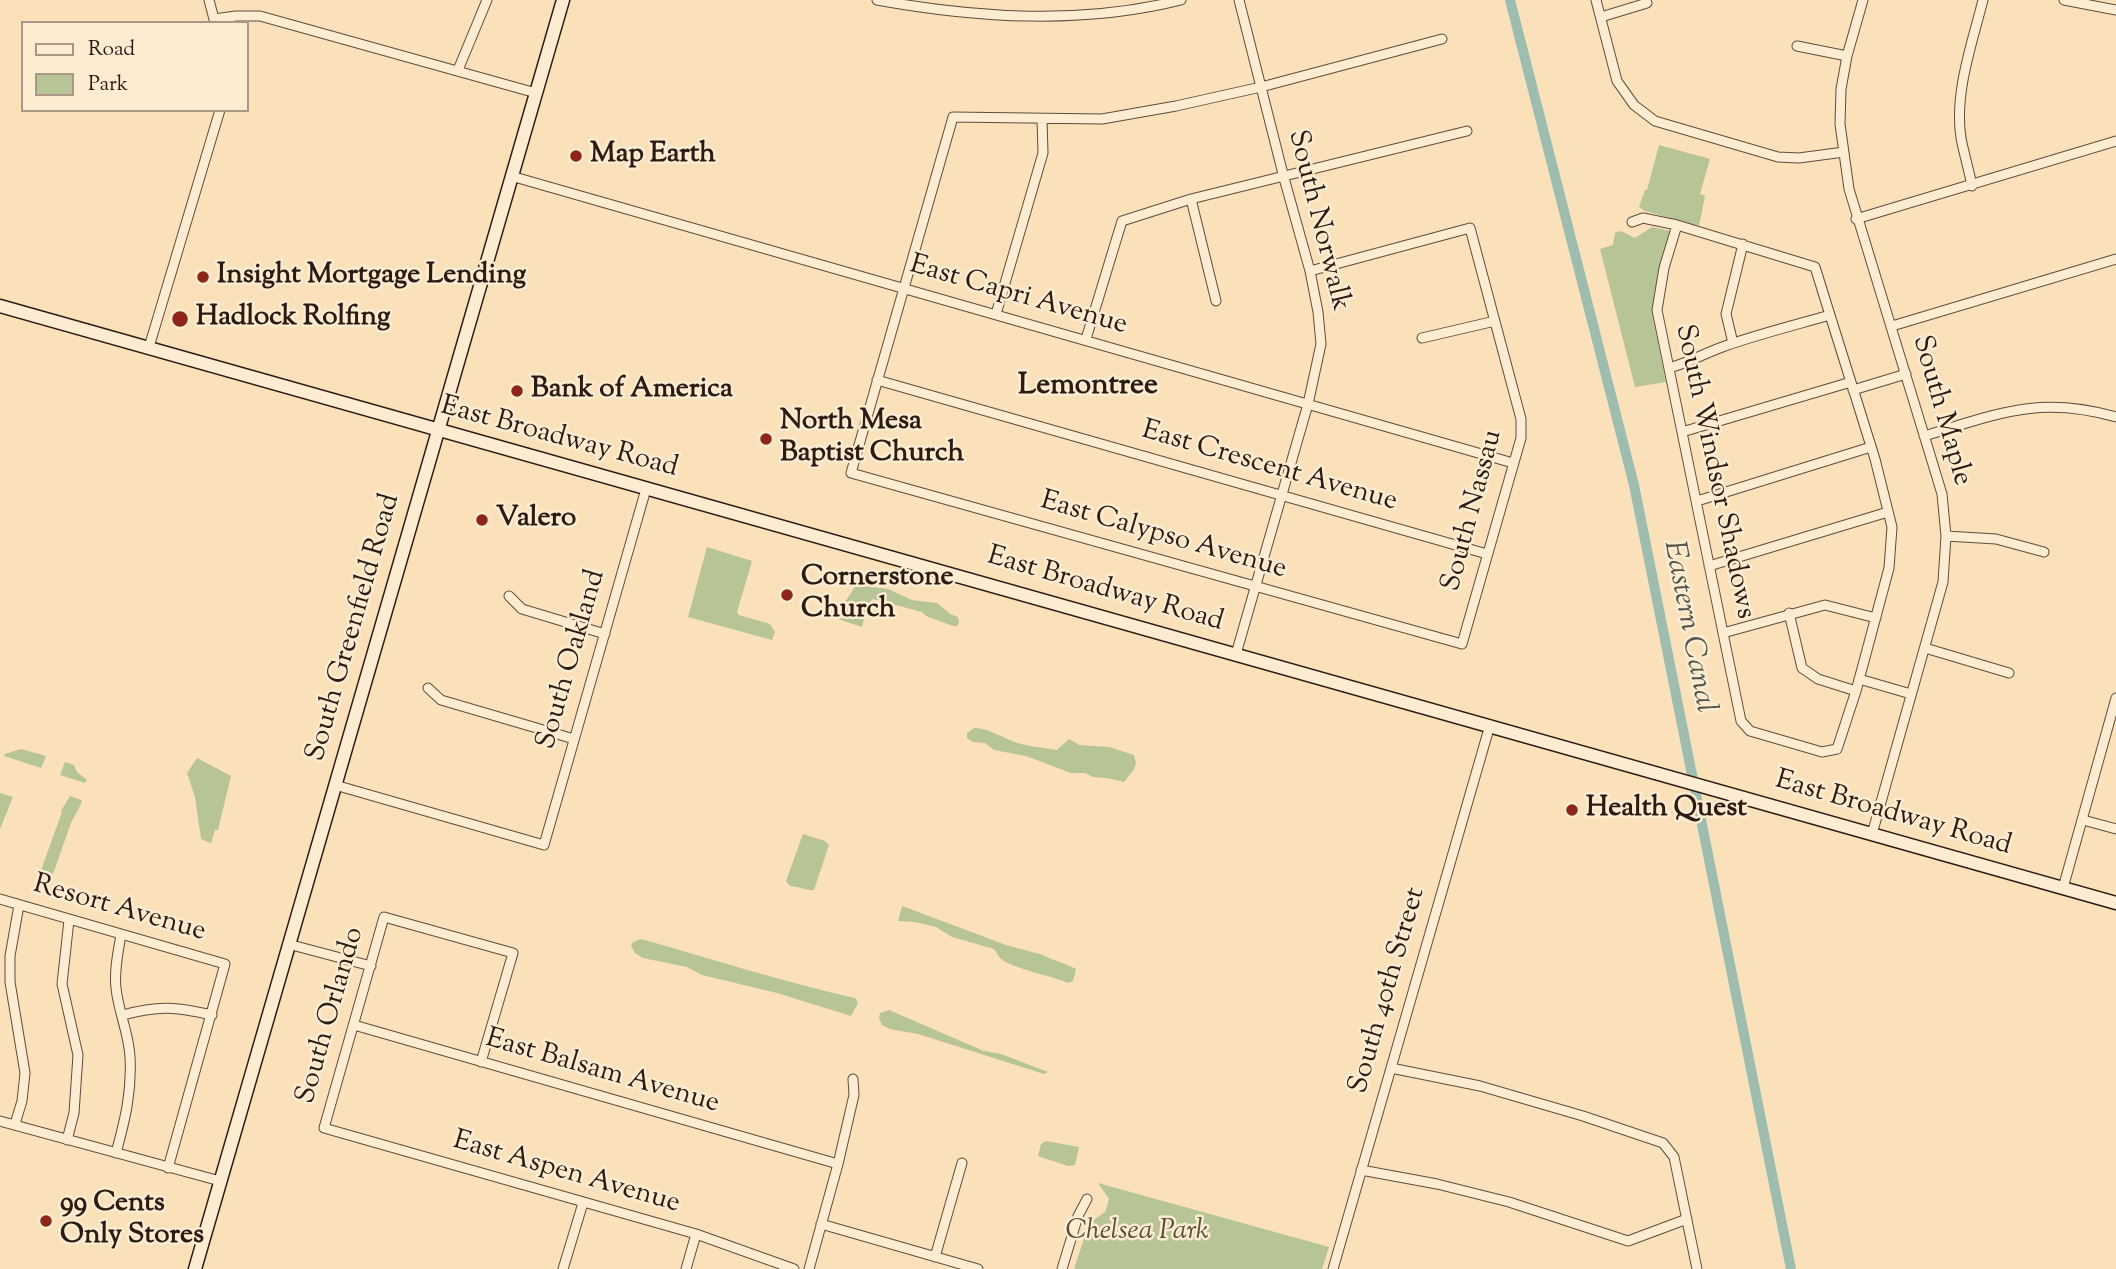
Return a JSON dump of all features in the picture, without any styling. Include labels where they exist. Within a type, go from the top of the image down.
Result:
[{"type":"main road","name":"South Greenfield Road","points":[[195,1269],[563,0]]},
{"type":"main road","name":"East Broadway Road","points":[[0,306],[2116,903]]},
{"type":"street","points":[[209,0],[215,21],[236,16],[260,16],[536,93]]},
{"type":"street","points":[[458,70],[487,0]]},
{"type":"street","points":[[877,0],[918,8],[998,16],[1074,16],[1144,9],[1181,0]]},
{"type":"street","name":"South Norwalk","points":[[1236,654],[1308,404],[1321,344],[1310,271],[1239,0]]},
{"type":"street","points":[[1596,0],[1616,81],[1634,105],[1655,121],[1778,157],[1799,158],[1844,152]]},
{"type":"street","name":"South Maple","points":[[1863,0],[1841,89],[1840,124],[1849,189],[1942,494],[1946,536],[1943,582],[1872,834]]},
{"type":"street","points":[[1972,186],[1961,137],[1961,100],[1983,0]]},
{"type":"street","points":[[2064,0],[2116,10]]},
{"type":"street","points":[[1601,17],[1647,3]]},
{"type":"street","points":[[877,380],[953,117],[1102,119],[1261,87],[1442,39]]},
{"type":"street","points":[[1797,46],[1847,56]]},
{"type":"street","points":[[149,348],[219,112]]},
{"type":"street","points":[[996,314],[1043,153],[1042,119]]},
{"type":"street","points":[[1086,339],[1122,221],[1191,199],[1467,131]]},
{"type":"street","points":[[1856,219],[2116,141]]},
{"type":"street","name":"East Capri Avenue","points":[[511,176],[1513,463]]},
{"type":"street","points":[[1191,199],[1216,301]]},
{"type":"street","points":[[1632,222],[1643,218],[1677,225],[1815,267],[1871,447],[1892,527],[1889,568],[1856,691],[1818,679],[1802,668],[1789,614]]},
{"type":"street","name":"South Windsor Shadows","points":[[1677,225],[1664,268],[1657,310],[1741,721],[1750,731],[1822,752],[1837,750],[1856,691]]},
{"type":"street","name":"South Nassau","points":[[1310,271],[1470,228],[1521,419],[1521,438],[1462,644]]},
{"type":"street","name":"South Windsor Shadows","points":[[1733,343],[1726,314],[1743,244]]},
{"type":"street","points":[[1892,326],[2116,259]]},
{"type":"street","points":[[1669,368],[1688,363],[1733,343],[1830,315]]},
{"type":"street","points":[[1422,338],[1495,321]]},
{"type":"street","points":[[1682,432],[1906,374]]},
{"type":"street","name":"East Calypso Avenue","points":[[877,380],[851,473],[1462,644]]},
{"type":"street","name":"East Crescent Avenue","points":[[877,380],[1487,554]]},
{"type":"street","points":[[1924,436],[2025,408],[2059,406],[2116,417]]},
{"type":"street","points":[[1697,501],[1871,447]]},
{"type":"street","name":"South Oakland","points":[[335,785],[544,845],[646,489]]},
{"type":"street","points":[[1709,566],[1888,512]]},
{"type":"street","points":[[1946,536],[1996,539],[2044,552]]},
{"type":"street","points":[[509,596],[522,609],[605,634]]},
{"type":"street","points":[[1723,633],[1825,605],[1876,618]]},
{"type":"street","points":[[1925,648],[2009,673]]},
{"type":"street","points":[[1859,679],[1911,694]]},
{"type":"street","points":[[428,688],[441,700],[574,739]]},
{"type":"street","points":[[2063,888],[2116,698]]},
{"type":"street","name":"South 40th Street","points":[[1333,1269],[1490,725]]},
{"type":"street","points":[[2083,820],[2116,829]]},
{"type":"street","name":"Resort Avenue","points":[[0,899],[225,964],[212,1015]]},
{"type":"street","points":[[15,1125],[22,1101],[24,1073],[10,982],[10,956],[19,905]]},
{"type":"street","name":"South Orlando","points":[[324,1128],[384,917],[513,953],[481,1062]]},
{"type":"street","points":[[67,1140],[74,1113],[78,1055],[62,984],[69,920]]},
{"type":"street","points":[[116,1153],[128,1113],[130,1057],[116,989],[121,934]]},
{"type":"street","points":[[288,944],[371,965]]},
{"type":"street","points":[[123,1015],[145,1009],[175,1007],[212,1015],[169,1168]]},
{"type":"street","name":"East Balsam Avenue","points":[[354,1025],[838,1164]]},
{"type":"street","points":[[1391,1068],[1480,1086],[1583,1115],[1663,1143],[1674,1157],[1697,1269]]},
{"type":"street","points":[[809,1269],[854,1095],[853,1079]]},
{"type":"street","points":[[0,1121],[220,1181]]},
{"type":"street","name":"East Aspen Avenue","points":[[324,1128],[696,1234],[794,1269]]},
{"type":"street","points":[[935,1257],[962,1163]]},
{"type":"street","points":[[1361,1170],[1437,1184],[1509,1202],[1628,1241],[1687,1219]]},
{"type":"street","points":[[1062,1269],[1078,1216],[1087,1199]]},
{"type":"street","points":[[564,1269],[583,1203]]},
{"type":"street","points":[[821,1224],[978,1269]]},
{"type":"street","points":[[686,1269],[696,1234]]},
{"type":"green space","points":[[1659,145],[1710,159],[1700,194],[1705,196],[1699,226],[1639,207],[1647,190]]},
{"type":"green space","points":[[1652,227],[1670,231],[1654,293],[1653,318],[1666,382],[1635,387],[1600,249],[1613,245],[1615,233],[1621,231],[1635,238]]},
{"type":"green space","points":[[707,547],[752,561],[737,612],[739,615],[770,624],[775,632],[772,640],[688,617]]},
{"type":"green space","points":[[855,587],[888,589],[912,600],[937,603],[958,617],[959,623],[953,626],[922,612],[873,599],[867,605],[862,627],[838,619],[843,605]]},
{"type":"green space","points":[[974,728],[1022,744],[1057,750],[1069,739],[1079,745],[1109,747],[1134,755],[1136,763],[1124,782],[1085,773],[1071,773],[1026,756],[994,750],[985,743],[973,742],[967,738],[967,733]]},
{"type":"green space","points":[[21,749],[46,756],[41,768],[4,756]]},
{"type":"green space","points":[[197,758],[231,776],[218,830],[215,830],[211,843],[201,839],[195,797],[187,773]]},
{"type":"green space","points":[[65,762],[74,765],[77,772],[87,780],[85,783],[60,775]]},
{"type":"green space","points":[[0,793],[13,797],[0,829]]},
{"type":"green space","points":[[70,796],[82,802],[71,823],[53,874],[41,870],[61,811]]},
{"type":"green space","points":[[803,834],[825,841],[829,845],[814,890],[790,886],[786,881]]},
{"type":"green space","points":[[902,906],[1072,967],[1076,969],[1073,981],[1068,983],[1005,962],[994,949],[952,937],[936,927],[898,921]]},
{"type":"green space","points":[[641,939],[774,978],[855,998],[858,1003],[851,1016],[777,993],[702,975],[687,967],[643,958],[635,953],[631,946],[633,942]]},
{"type":"green space","points":[[889,1010],[984,1051],[1001,1054],[1048,1072],[1044,1074],[918,1034],[890,1029],[882,1025],[879,1018],[880,1013]]},
{"type":"green space","points":[[1046,1141],[1079,1147],[1075,1165],[1068,1166],[1038,1156],[1041,1144]]},
{"type":"green space","name":"Chelsea Park","points":[[1098,1183],[1329,1247],[1322,1269],[1074,1269],[1089,1223],[1105,1212],[1109,1199]]},
{"type":"waterway","name":"Eastern Canal","points":[[1510,0],[1634,485],[1791,1269]]},
{"type":"place","name":"Map Earth","points":[[576,156]]},
{"type":"place","name":"Insight Mortgage Lending","points":[[203,277]]},
{"type":"place","name":"Hadlock Rolfing","points":[[180,319]]},
{"type":"place","name":"Bank of America","points":[[517,391]]},
{"type":"place","name":"North Mesa Baptist Church","points":[[766,439]]},
{"type":"place","name":"Valero","points":[[482,520]]},
{"type":"place","name":"Cornerstone Church","points":[[787,595]]},
{"type":"place","name":"Health Quest","points":[[1572,810]]},
{"type":"place","name":"99 Cents Only Stores","points":[[46,1221]]},
{"type":"district","name":"Lemontree","points":[[1088,388]]}]
